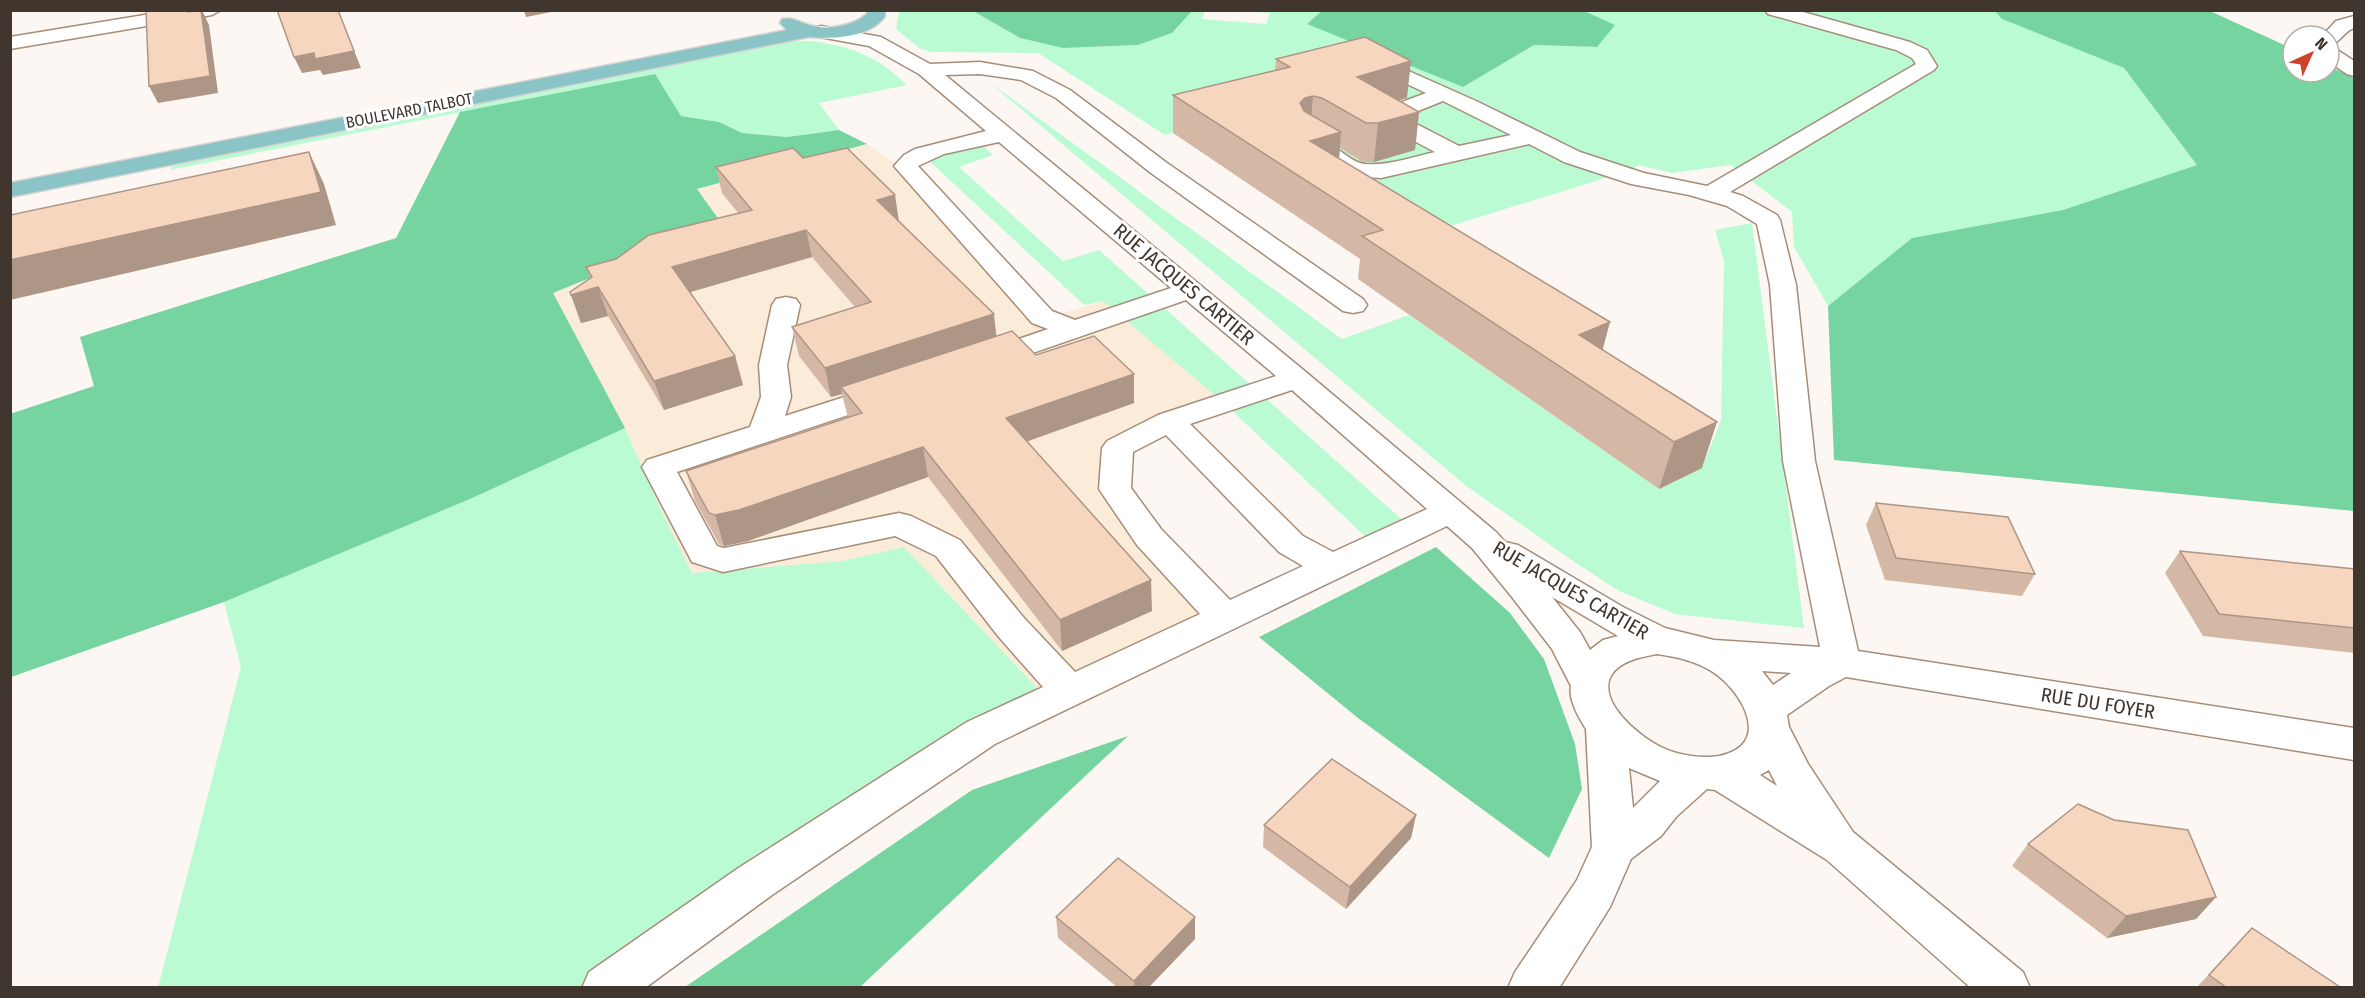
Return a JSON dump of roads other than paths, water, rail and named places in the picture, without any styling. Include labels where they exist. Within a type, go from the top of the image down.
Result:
[{"type":"main road","points":[[720,28],[795,11]]},
{"type":"main road","points":[[795,11],[789,17],[790,24],[815,32]]},
{"type":"main road","name":"BOULEVARD TALBOT","points":[[10,190],[815,32]]},
{"type":"street","points":[[10,43],[212,10]]},
{"type":"street","points":[[1710,194],[1927,66],[1920,54],[1903,46],[1774,10]]},
{"type":"street","points":[[2341,26],[2355,22]]},
{"type":"street","name":"RUE JACQUES CARTIER","points":[[815,32],[874,24],[926,70],[1297,379],[1484,540],[1567,642],[1589,684]]},
{"type":"street","points":[[2341,61],[2355,70]]},
{"type":"street","points":[[926,70],[980,68],[1026,75],[1063,94],[1159,168],[1353,305]]},
{"type":"street","points":[[1395,71],[1572,157],[1735,201],[1768,220],[1783,285],[1799,461],[1842,662],[1815,676],[1769,719],[1763,749],[1746,764],[1708,773],[1661,805],[1646,823],[1614,847]]},
{"type":"street","points":[[1445,94],[1418,101],[1400,109],[1388,118],[1454,153]]},
{"type":"street","points":[[1003,134],[926,153],[910,159],[904,166],[1042,317],[1074,330]]},
{"type":"street","points":[[1311,142],[1357,171],[1381,171],[1529,136]]},
{"type":"street","points":[[952,370],[1191,290]]},
{"type":"street","points":[[762,433],[776,397],[773,364],[786,306]]},
{"type":"street","points":[[1226,618],[1149,537],[1115,489],[1118,448],[1169,421],[1297,379]]},
{"type":"street","points":[[918,382],[658,467],[704,554],[723,560],[899,524],[948,548],[1011,627],[1070,691]]},
{"type":"street","points":[[1169,421],[1291,544],[1333,568]]},
{"type":"street","points":[[606,987],[756,881],[981,734],[1450,511]]},
{"type":"street","name":"RUE JACQUES CARTIER","points":[[1484,540],[1610,616],[1657,640]]},
{"type":"street","points":[[1842,847],[1793,776],[1755,688],[1736,669],[1712,654],[1685,645],[1657,640],[1632,643],[1611,651],[1596,665],[1589,684],[1592,706],[1606,729],[1628,749],[1657,764],[1708,773],[1842,847],[2006,987]]},
{"type":"street","name":"RUE DU FOYER","points":[[1712,654],[1842,662],[2355,744]]},
{"type":"street","points":[[1532,987],[1594,893],[1614,847],[1606,729]]}]
